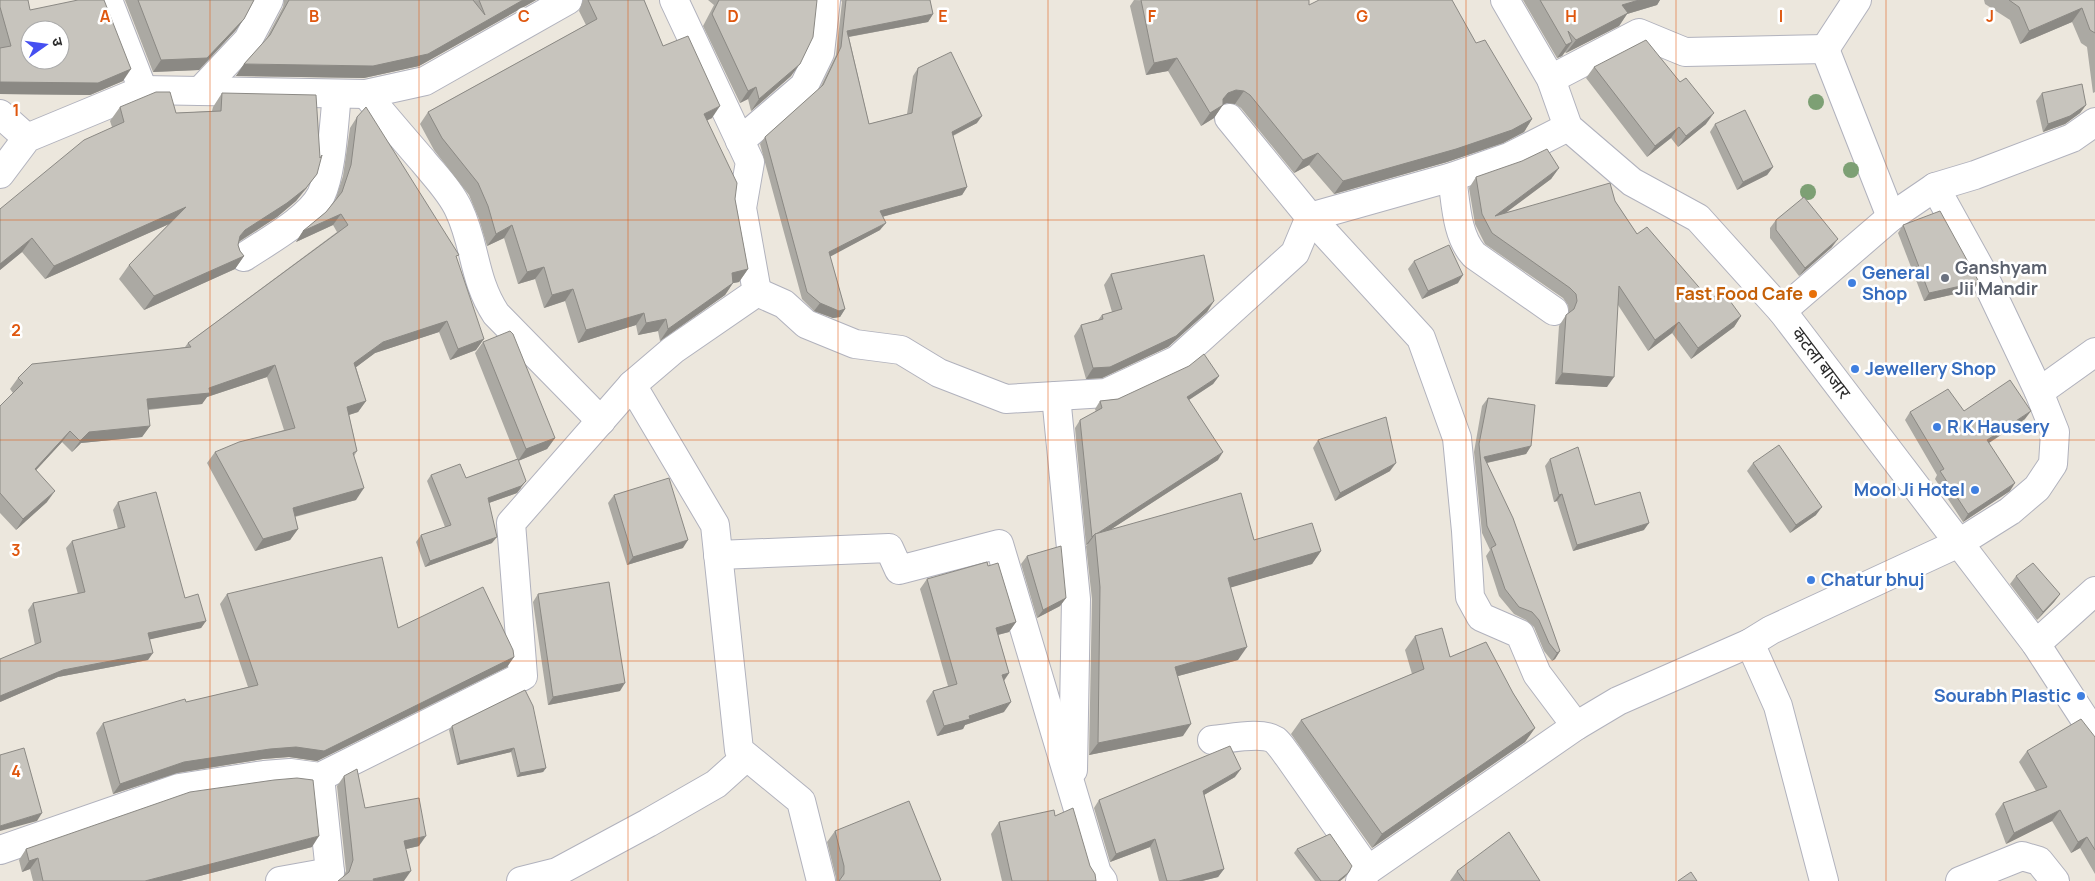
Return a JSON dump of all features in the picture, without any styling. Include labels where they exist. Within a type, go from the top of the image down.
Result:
[{"type":"street","points":[[108,0],[143,90]]},
{"type":"street","points":[[200,91],[248,40],[269,0]]},
{"type":"street","points":[[0,174],[27,138],[143,90],[366,94],[425,81],[568,0]]},
{"type":"street","points":[[674,0],[750,162],[742,208],[757,292]]},
{"type":"street","points":[[740,141],[804,86],[820,53],[826,0]]},
{"type":"street","points":[[1310,217],[1452,177],[1509,157],[1568,128],[1551,79],[1505,0]]},
{"type":"street","points":[[1825,49],[1857,0]]},
{"type":"street","points":[[1551,79],[1639,34],[1686,52],[1825,49]]},
{"type":"street","points":[[1825,49],[1891,217]]},
{"type":"street","points":[[244,257],[302,217],[320,197],[326,180],[337,94]]},
{"type":"street","points":[[366,94],[447,190],[467,230],[485,298],[496,314],[601,421]]},
{"type":"street","points":[[0,114],[27,138]]},
{"type":"street","points":[[1229,118],[1310,217],[1421,338],[1457,438],[1470,597],[1481,617],[1520,634],[1536,674],[1576,726]]},
{"type":"street","points":[[1782,311],[1891,217],[1935,187],[1975,175],[2072,138],[2095,122]]},
{"type":"street","name":"कटला बाजार","points":[[1568,128],[1632,182],[1698,218],[1782,311],[2036,644],[2095,735]]},
{"type":"street","points":[[1452,177],[1460,229],[1468,248],[1474,255],[1554,311]]},
{"type":"street","points":[[1212,740],[1252,736],[1275,740],[1288,756],[1364,875],[1576,726],[1618,701],[1750,643],[1771,630],[1959,543],[2010,511],[2036,488],[2053,464],[2054,432],[2039,392],[1980,270],[1935,187]]},
{"type":"street","points":[[757,292],[784,304],[806,324],[855,344],[901,350],[938,373],[1006,399],[1106,393],[1177,360],[1295,253],[1310,217]]},
{"type":"street","points":[[0,850],[179,788],[264,775],[290,774],[320,777],[524,676],[511,523],[632,385],[673,350],[757,292]]},
{"type":"street","points":[[2039,392],[2095,352]]},
{"type":"street","points":[[632,385],[715,525],[739,750],[802,801],[820,881]]},
{"type":"street","points":[[1056,396],[1076,599],[1073,794]]},
{"type":"street","points":[[718,555],[889,548],[899,570],[999,544],[1097,873],[1103,881]]},
{"type":"street","points":[[2036,644],[2095,591]]},
{"type":"street","points":[[1750,643],[1778,706],[1824,881]]},
{"type":"street","points":[[521,881],[557,872],[648,823],[716,784],[746,757]]},
{"type":"street","points":[[280,881],[326,876],[320,777]]},
{"type":"street","points":[[1960,881],[2022,856],[2039,861],[2055,881]]},
{"type":"building","points":[[0,0],[28,0],[30,10],[78,0],[104,0],[131,69],[98,83],[0,82],[0,48],[11,46],[0,7]]},
{"type":"building","points":[[138,0],[254,0],[244,19],[207,58],[161,60]]},
{"type":"building","points":[[289,0],[473,0],[485,15],[479,0],[523,0],[428,54],[373,66],[244,64],[270,35]]},
{"type":"building","points":[[588,0],[644,0],[663,46],[688,36],[720,106],[704,114],[737,183],[735,199],[748,269],[732,273],[733,283],[668,329],[666,319],[646,323],[644,313],[586,330],[573,289],[552,295],[544,267],[527,272],[512,225],[496,234],[488,206],[478,183],[442,138],[428,112],[597,19]]},
{"type":"building","points":[[719,0],[817,0],[813,37],[800,64],[759,99],[756,87],[748,91],[712,14]]},
{"type":"building","points":[[846,0],[930,0],[933,14],[847,31],[869,124],[912,113],[918,68],[951,52],[982,116],[952,132],[967,187],[880,211],[886,223],[829,252],[845,309],[839,311],[820,303],[807,292],[765,137],[823,85],[841,47]]},
{"type":"building","points":[[1141,0],[1309,0],[1309,5],[1319,0],[1452,0],[1476,43],[1485,40],[1532,119],[1512,130],[1456,149],[1343,181],[1318,153],[1303,160],[1250,95],[1244,91],[1236,90],[1228,93],[1223,99],[1223,105],[1210,113],[1177,58],[1154,63]]},
{"type":"building","points":[[1540,0],[1639,0],[1622,5],[1628,13],[1576,40],[1568,31],[1572,42],[1566,45]]},
{"type":"building","points":[[2009,0],[2095,0],[2095,33],[2090,30],[2082,8],[2029,31],[2019,7]]},
{"type":"building","points":[[1646,40],[1680,82],[1686,78],[1714,113],[1686,136],[1679,127],[1655,146],[1594,67]]},
{"type":"building","points":[[2082,84],[2086,105],[2070,116],[2048,124],[2042,93]]},
{"type":"building","points":[[156,92],[170,92],[176,113],[221,111],[222,93],[316,95],[320,158],[322,155],[317,174],[306,188],[287,203],[245,230],[240,236],[238,245],[244,256],[154,296],[129,265],[186,207],[54,266],[32,238],[0,264],[0,209],[84,140],[124,122],[120,107]]},
{"type":"building","points":[[366,107],[459,255],[456,256],[484,339],[458,349],[447,321],[383,342],[354,363],[366,401],[347,407],[357,451],[353,453],[364,488],[293,508],[298,529],[263,539],[215,452],[239,442],[295,428],[275,365],[209,388],[210,393],[147,399],[150,426],[89,432],[80,441],[70,431],[35,469],[55,491],[23,519],[0,493],[0,406],[23,383],[18,378],[32,364],[191,347],[188,343],[348,225],[341,214],[303,231],[326,212],[342,192],[351,165],[357,117]]},
{"type":"building","points":[[1745,110],[1773,167],[1743,182],[1715,124]]},
{"type":"building","points":[[1547,149],[1559,168],[1495,216],[1610,183],[1615,201],[1637,234],[1647,227],[1710,300],[1722,290],[1741,316],[1698,348],[1679,322],[1655,340],[1619,286],[1614,377],[1562,373],[1566,315],[1574,309],[1577,301],[1576,294],[1492,233],[1482,214],[1476,177],[1522,161]]},
{"type":"building","points":[[1804,197],[1838,239],[1805,268],[1776,230],[1776,220]]},
{"type":"building","name":"Ganshyam Jii Mandir","points":[[1940,211],[1979,282],[1929,293],[1903,225]]},
{"type":"building","points":[[1449,245],[1463,275],[1428,291],[1414,261]]},
{"type":"building","points":[[1204,255],[1214,301],[1176,336],[1110,367],[1093,368],[1081,325],[1103,319],[1102,315],[1122,309],[1111,274]]},
{"type":"building","points":[[510,331],[513,334],[555,438],[526,449],[483,342]]},
{"type":"building","points":[[1204,354],[1219,376],[1187,397],[1223,452],[1092,537],[1080,420],[1102,408],[1100,401],[1118,399],[1189,366]]},
{"type":"building","points":[[2010,380],[2031,411],[1987,440],[2015,483],[1968,514],[1940,471],[1944,469],[1910,412],[1948,389],[1964,411]]},
{"type":"building","points":[[1488,398],[1535,405],[1531,446],[1484,457],[1513,518],[1560,651],[1557,653],[1549,643],[1539,620],[1532,612],[1519,607],[1505,589],[1491,548],[1496,545],[1487,526],[1479,444]]},
{"type":"building","points":[[1386,417],[1396,463],[1340,493],[1318,440]]},
{"type":"building","points":[[1779,445],[1822,507],[1796,525],[1753,463]]},
{"type":"building","points":[[1578,447],[1595,505],[1640,492],[1649,523],[1577,545],[1562,494],[1559,495],[1550,459]]},
{"type":"building","points":[[518,459],[526,481],[521,486],[488,498],[497,537],[430,561],[421,535],[451,525],[431,475],[460,464],[466,478]]},
{"type":"building","points":[[669,478],[688,540],[633,557],[614,495]]},
{"type":"building","points":[[156,492],[185,598],[198,594],[206,621],[148,633],[153,653],[63,670],[0,696],[0,659],[41,642],[33,603],[85,592],[72,541],[125,527],[118,502]]},
{"type":"building","points":[[1241,493],[1254,540],[1312,523],[1321,551],[1228,578],[1247,647],[1175,667],[1191,724],[1098,743],[1100,587],[1095,534]]},
{"type":"building","points":[[1061,546],[1066,598],[1043,610],[1027,556]]},
{"type":"building","points":[[382,557],[398,628],[483,587],[513,650],[514,657],[324,751],[296,747],[270,749],[184,762],[120,784],[103,723],[185,699],[186,702],[258,685],[227,594]]},
{"type":"building","points":[[987,562],[988,566],[998,563],[1016,622],[996,628],[1009,673],[1002,675],[1011,702],[969,716],[970,719],[944,726],[933,691],[957,684],[927,579]]},
{"type":"building","points":[[2033,563],[2060,594],[2043,612],[2016,576]]},
{"type":"building","points":[[609,582],[625,683],[553,697],[538,594]]},
{"type":"building","points":[[1442,628],[1450,657],[1486,642],[1513,693],[1535,728],[1382,834],[1301,720],[1424,669],[1415,636]]},
{"type":"building","points":[[525,690],[533,706],[546,768],[520,773],[514,748],[460,761],[452,726]]},
{"type":"building","points":[[2081,719],[2095,737],[2095,850],[2087,837],[2078,842],[2060,810],[2014,833],[2003,803],[2047,787],[2027,751]]},
{"type":"building","points":[[1230,746],[1241,769],[1203,791],[1224,869],[1179,881],[1167,881],[1155,839],[1116,854],[1099,800]]},
{"type":"building","points":[[24,748],[42,813],[0,826],[0,755]]},
{"type":"building","points":[[357,769],[365,808],[419,798],[426,836],[404,841],[411,871],[373,879],[374,881],[338,881],[349,872],[353,860],[344,776]]},
{"type":"building","points":[[297,778],[313,780],[319,836],[145,881],[43,881],[38,858],[29,861],[26,849],[190,792]]},
{"type":"building","points":[[909,801],[941,880],[839,881],[844,874],[844,866],[835,831]]},
{"type":"building","points":[[1073,808],[1096,881],[1012,881],[999,822],[1054,810],[1055,816]]},
{"type":"building","points":[[1509,832],[1540,881],[1464,881],[1457,871]]},
{"type":"building","points":[[1330,834],[1352,866],[1348,873],[1338,881],[1321,881],[1297,849]]},
{"type":"building","points":[[1691,872],[1697,881],[1678,881]]},
{"type":"place","name":"Ganshyam Jii Mandir","points":[[1945,278]]},
{"type":"place","name":"General Shop","points":[[1852,283]]},
{"type":"place","name":"Fast Food Cafe","points":[[1813,294]]},
{"type":"place","name":"Jewellery Shop","points":[[1855,369]]},
{"type":"place","name":"R K Hausery","points":[[1937,427]]},
{"type":"place","name":"Mool Ji Hotel","points":[[1975,490]]},
{"type":"place","name":"Chatur bhuj","points":[[1811,580]]},
{"type":"place","name":"Sourabh Plastic","points":[[2081,696]]}]
